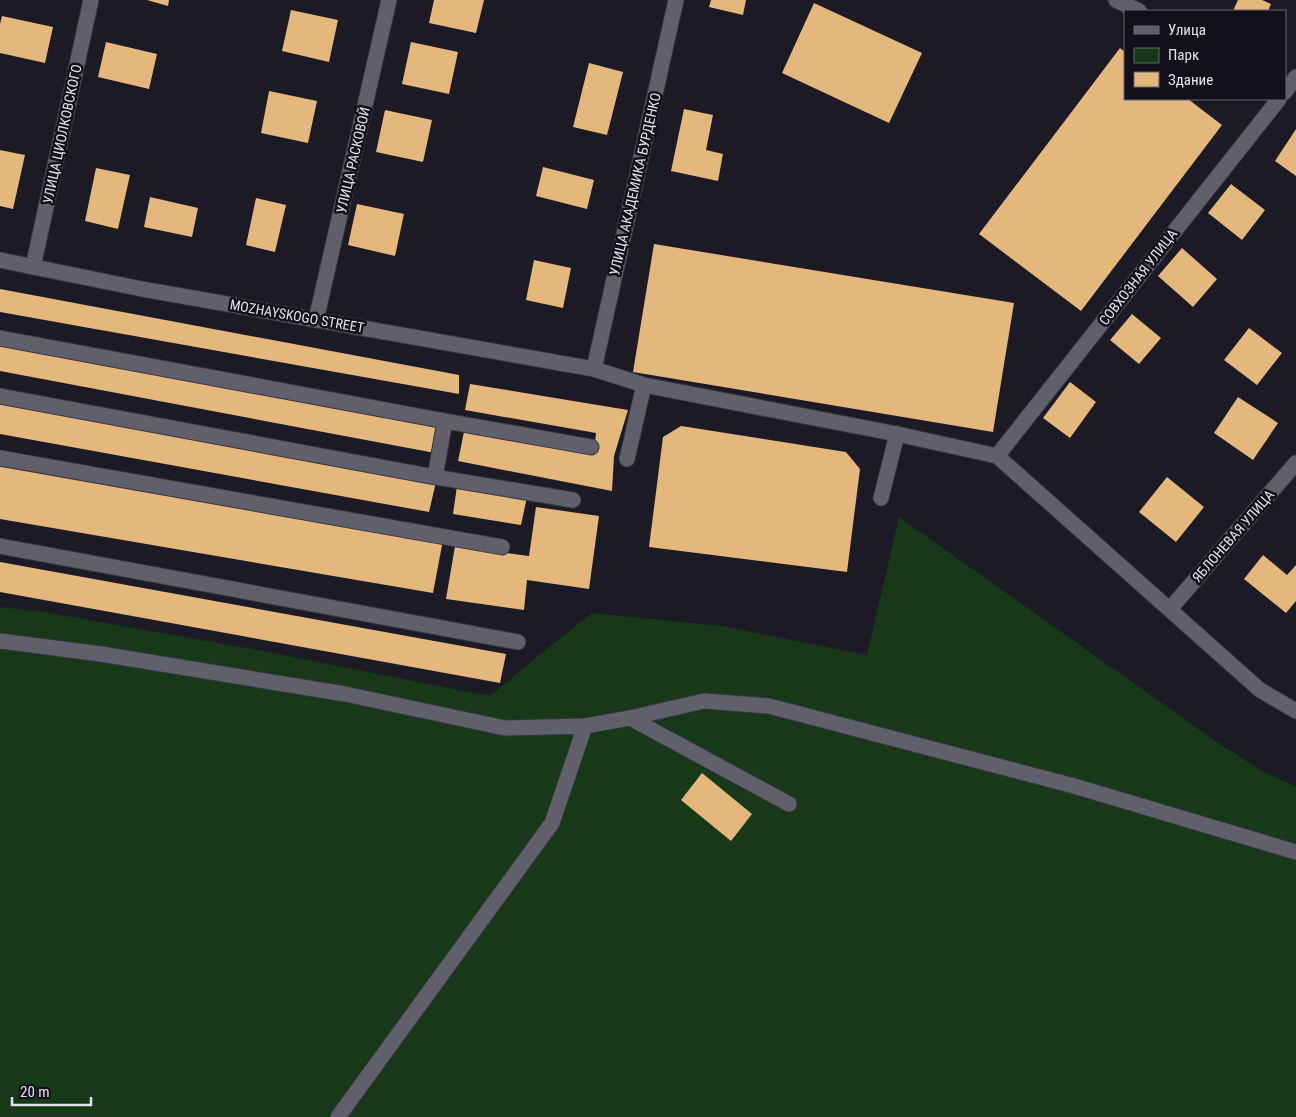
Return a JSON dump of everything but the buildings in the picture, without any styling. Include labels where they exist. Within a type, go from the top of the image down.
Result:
[{"type":"street","name":"УЛИЦА ЦИОЛКОВСКОГО","points":[[33,267],[92,0]]},
{"type":"street","name":"УЛИЦА РАСКОВОЙ","points":[[316,320],[389,0]]},
{"type":"street","name":"УЛИЦА АКАДЕМИКА БУРДЕНКО","points":[[594,369],[676,0]]},
{"type":"street","points":[[1116,0],[1137,10]]},
{"type":"street","name":"СОВХОЗНАЯ УЛИЦА","points":[[996,456],[1278,100]]},
{"type":"street","name":"MOZHAYSKOGO STREET","points":[[0,260],[142,289],[594,369],[644,385],[897,434],[996,456]]},
{"type":"street","points":[[0,338],[590,447]]},
{"type":"street","points":[[626,458],[644,385]]},
{"type":"street","points":[[0,396],[573,500]]},
{"type":"street","points":[[435,476],[445,421]]},
{"type":"street","points":[[881,498],[897,434]]},
{"type":"street","points":[[996,456],[1260,690],[1296,711]]},
{"type":"street","points":[[0,458],[502,547]]},
{"type":"street","name":"ЯБЛОНЕВАЯ УЛИЦА","points":[[1170,609],[1296,463]]},
{"type":"street","points":[[0,546],[518,642]]},
{"type":"street","points":[[0,641],[101,654],[345,694],[504,728],[585,726],[630,718],[704,700],[769,706],[1074,786],[1296,852]]},
{"type":"street","points":[[630,718],[789,804]]},
{"type":"street","points":[[338,1117],[552,823],[585,726]]},
{"type":"green space","points":[[899,517],[1214,740],[1260,770],[1296,787],[1296,1117],[0,1117],[0,607],[44,612],[263,651],[490,696],[592,613],[722,626],[867,655]]}]
